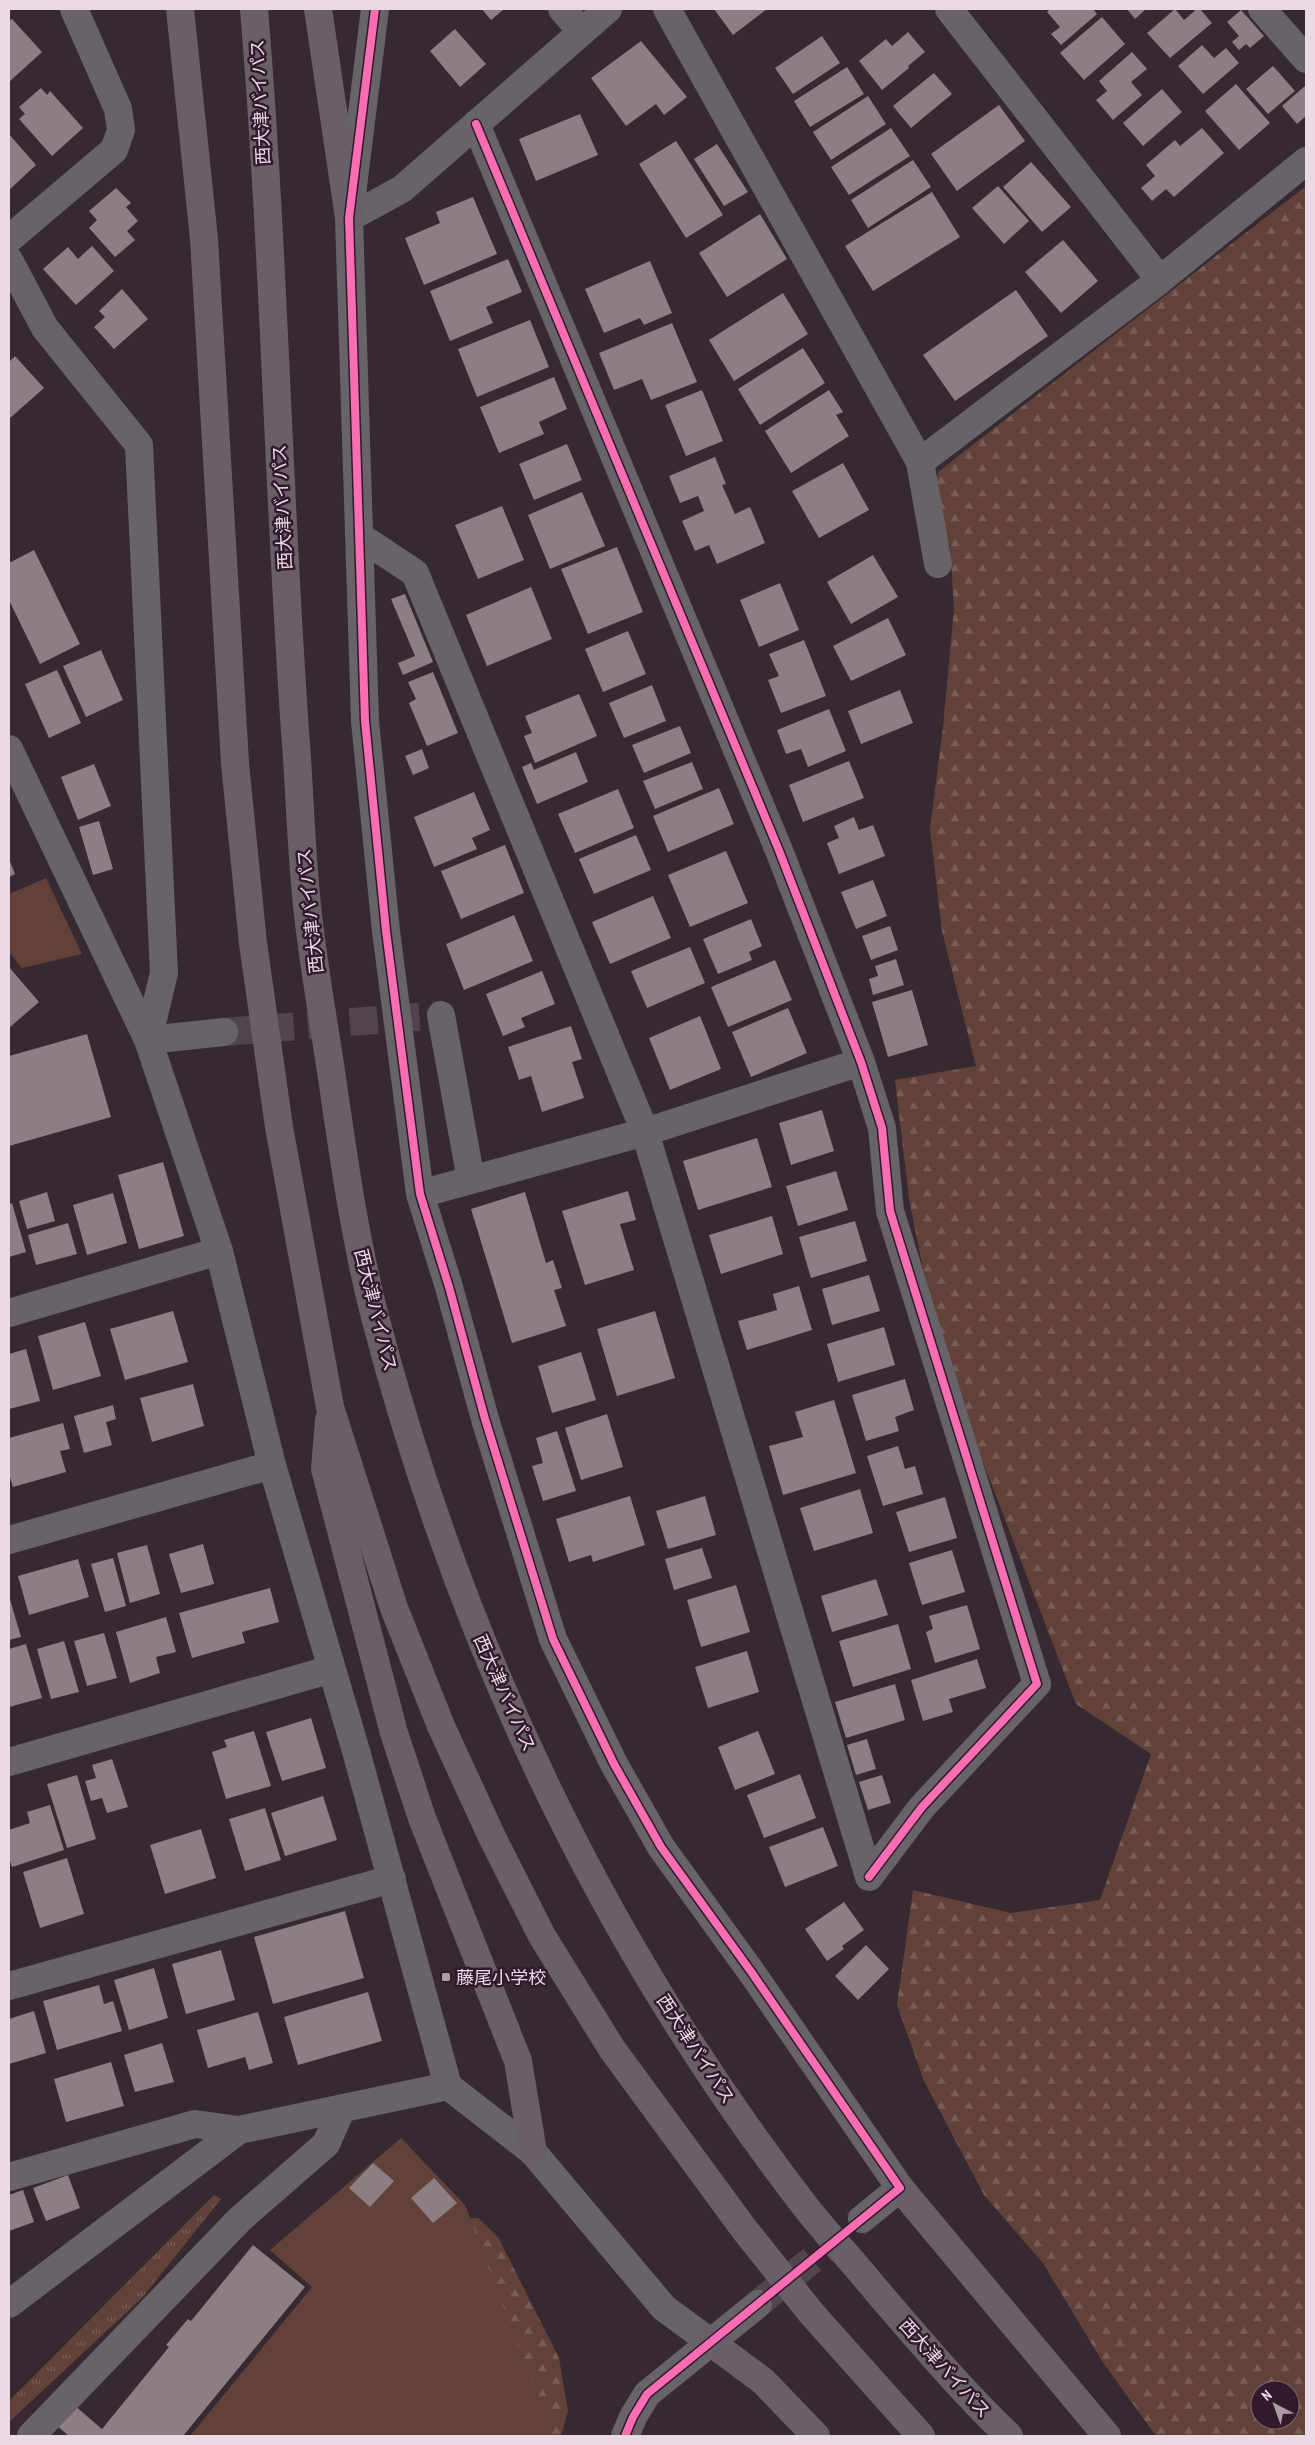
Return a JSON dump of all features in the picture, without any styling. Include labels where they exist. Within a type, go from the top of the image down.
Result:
[{"type":"highway","points":[[180,9],[204,239],[236,764],[253,943],[279,1127],[330,1407],[394,1608],[430,1699],[492,1838],[542,1936],[612,2049],[744,2229],[812,2314],[921,2436]]},
{"type":"highway","name":"西大津バイパス","points":[[254,9],[288,628],[308,911],[343,1158],[374,1310],[408,1433],[443,1541],[486,1653],[554,1804],[607,1904],[663,2000],[755,2138],[811,2213],[935,2359],[1009,2436]]},
{"type":"highway","points":[[318,9],[349,218]]},
{"type":"highway","points":[[330,1407],[325,1469],[394,1733],[422,1818],[518,2061],[533,2152]]},
{"type":"highway","points":[[900,2188],[1106,2436]]},
{"type":"highway","points":[[710,2341],[763,2381],[816,2436]]},
{"type":"street","points":[[9,240],[114,150],[121,130],[118,110],[74,9]]},
{"type":"street","points":[[374,9],[349,218],[365,721],[386,930],[420,1194],[449,1287],[484,1419],[553,1639],[609,1755],[661,1846],[752,1973],[900,2188],[862,2219]]},
{"type":"street","points":[[562,9],[582,32]]},
{"type":"street","points":[[349,218],[402,189],[608,9]]},
{"type":"street","points":[[667,9],[920,462],[938,564]]},
{"type":"street","points":[[949,9],[1160,280]]},
{"type":"street","points":[[1262,9],[1306,60]]},
{"type":"street","points":[[359,536],[415,573],[644,1132],[869,1877],[922,1807],[1037,1684],[890,1212],[882,1128],[860,1062],[778,848],[476,124]]},
{"type":"street","points":[[920,462],[1160,280],[1306,161]]},
{"type":"street","points":[[9,260],[45,328],[139,445],[164,973],[148,1040]]},
{"type":"street","points":[[9,749],[148,1040],[220,1252],[272,1465],[392,1879],[448,2086],[533,2152],[664,2308],[710,2341]]},
{"type":"street","points":[[440,1015],[471,1180]]},
{"type":"street","points":[[148,1040],[224,1032]]},
{"type":"street","points":[[420,1194],[644,1132],[860,1062]]},
{"type":"street","points":[[9,1313],[220,1252]]},
{"type":"street","points":[[9,1540],[272,1465]]},
{"type":"street","points":[[9,1762],[332,1669]]},
{"type":"street","points":[[9,1986],[392,1879]]},
{"type":"street","points":[[9,2177],[195,2124],[239,2130],[448,2086]]},
{"type":"street","points":[[30,2436],[240,2219],[326,2144],[342,2108]]},
{"type":"street","points":[[9,2304],[239,2130]]},
{"type":"street","points":[[625,2436],[633,2417],[647,2394],[758,2304]]},
{"type":"green space","points":[[1306,186],[1306,2436],[1156,2436],[1102,2361],[1043,2263],[984,2195],[924,2081],[897,2005],[913,1890],[1011,1913],[1100,1900],[1151,1754],[1076,1704],[966,1418],[923,1269],[909,1199],[895,1080],[976,1066],[942,931],[930,829],[943,727],[954,608],[950,546],[934,489],[939,471]]},
{"type":"green space","points":[[46,878],[82,954],[22,968],[9,952],[9,894]]},
{"type":"green space","points":[[401,2138],[465,2205],[552,2436],[190,2436],[312,2287],[270,2250]]},
{"type":"green space","points":[[214,2195],[221,2199],[142,2298],[9,2422],[9,2401]]},
{"type":"green space","points":[[478,2218],[498,2237],[559,2358],[568,2411],[561,2436],[511,2436],[453,2219]]},
{"type":"building","points":[[482,9],[504,9],[491,20]]},
{"type":"building","points":[[714,9],[767,9],[733,35]]},
{"type":"building","points":[[1050,9],[1093,9],[1097,14],[1061,45],[1051,34],[1060,27],[1047,12]]},
{"type":"building","points":[[1127,9],[1146,9],[1135,19]]},
{"type":"building","points":[[1175,9],[1184,20],[1197,9],[1200,9],[1212,23],[1170,58],[1147,33]]},
{"type":"building","points":[[1241,10],[1264,36],[1250,48],[1246,44],[1239,50],[1232,42],[1239,36],[1227,22]]},
{"type":"building","points":[[1102,17],[1125,44],[1084,80],[1060,53]]},
{"type":"building","points":[[12,19],[42,52],[9,82],[9,21]]},
{"type":"building","points":[[455,29],[486,64],[460,87],[430,51]]},
{"type":"building","points":[[908,32],[925,52],[882,90],[859,61],[886,39],[892,46]]},
{"type":"building","points":[[822,36],[840,63],[793,94],[775,68]]},
{"type":"building","points":[[641,41],[687,97],[664,115],[656,104],[626,126],[591,78]]},
{"type":"building","points":[[1202,45],[1214,58],[1226,48],[1239,63],[1203,94],[1178,66]]},
{"type":"building","points":[[1132,52],[1147,69],[1131,82],[1142,95],[1113,120],[1096,100],[1107,91],[1099,81]]},
{"type":"building","points":[[1273,66],[1295,91],[1268,114],[1246,89]]},
{"type":"building","points":[[847,67],[864,94],[810,127],[794,101]]},
{"type":"building","points":[[934,73],[952,94],[911,128],[893,106]]},
{"type":"building","points":[[1236,84],[1270,123],[1239,150],[1205,111]]},
{"type":"building","points":[[1306,85],[1306,116],[1297,124],[1282,106]]},
{"type":"building","points":[[41,88],[47,95],[50,91],[83,128],[52,156],[19,119],[25,114],[19,107]]},
{"type":"building","points":[[1162,89],[1182,112],[1143,146],[1123,123]]},
{"type":"building","points":[[868,96],[886,124],[831,160],[813,132]]},
{"type":"building","points":[[999,105],[1025,141],[957,191],[931,154]]},
{"type":"building","points":[[580,114],[598,155],[536,181],[519,139]]},
{"type":"building","points":[[891,128],[910,156],[849,195],[831,167]]},
{"type":"building","points":[[1202,128],[1224,153],[1174,197],[1166,189],[1152,201],[1141,188],[1155,176],[1146,165],[1175,140],[1180,146]]},
{"type":"building","points":[[9,134],[36,165],[9,190]]},
{"type":"building","points":[[676,141],[723,215],[686,238],[639,164]]},
{"type":"building","points":[[717,144],[748,192],[724,206],[694,159]]},
{"type":"building","points":[[913,160],[931,187],[868,228],[851,200]]},
{"type":"building","points":[[1031,162],[1071,207],[1042,232],[1003,187]]},
{"type":"building","points":[[998,186],[1029,221],[1004,244],[972,208]]},
{"type":"building","points":[[116,188],[131,203],[126,207],[138,221],[127,231],[135,240],[115,257],[89,228],[97,220],[89,211]]},
{"type":"building","points":[[932,192],[960,237],[873,291],[845,246]]},
{"type":"building","points":[[473,197],[497,254],[424,285],[405,238],[440,223],[436,212]]},
{"type":"building","points":[[760,214],[787,259],[727,297],[699,253]]},
{"type":"building","points":[[1063,240],[1098,281],[1061,313],[1025,272]]},
{"type":"building","points":[[92,246],[114,271],[76,305],[43,269],[68,247],[78,259]]},
{"type":"building","points":[[508,259],[522,292],[486,307],[493,323],[450,341],[430,291]]},
{"type":"building","points":[[650,261],[672,313],[644,325],[640,318],[604,333],[585,289]]},
{"type":"building","points":[[122,289],[148,319],[114,349],[94,327],[105,317],[99,311]]},
{"type":"building","points":[[1016,290],[1048,336],[955,401],[923,355]]},
{"type":"building","points":[[783,293],[808,334],[734,381],[709,340]]},
{"type":"building","points":[[530,320],[549,367],[477,397],[458,349]]},
{"type":"building","points":[[672,323],[697,382],[651,400],[642,379],[614,390],[599,353]]},
{"type":"building","points":[[803,348],[825,383],[760,425],[738,389]]},
{"type":"building","points":[[15,356],[44,388],[10,418],[9,362]]},
{"type":"building","points":[[554,377],[567,409],[539,422],[544,434],[499,453],[480,407]]},
{"type":"building","points":[[702,390],[723,441],[686,456],[665,405]]},
{"type":"building","points":[[829,390],[843,412],[836,415],[849,436],[791,473],[765,431]]},
{"type":"building","points":[[567,444],[582,480],[534,500],[519,464]]},
{"type":"building","points":[[715,457],[726,484],[722,485],[735,514],[750,507],[765,543],[717,564],[709,545],[695,551],[682,521],[704,511],[698,496],[680,503],[669,476]]},
{"type":"building","points":[[843,463],[869,510],[819,538],[792,491]]},
{"type":"building","points":[[582,492],[605,546],[550,569],[528,515]]},
{"type":"building","points":[[502,506],[524,560],[478,579],[455,525]]},
{"type":"building","points":[[617,547],[643,612],[588,634],[561,569]]},
{"type":"building","points":[[34,550],[80,644],[40,664],[9,600],[9,563]]},
{"type":"building","points":[[873,555],[898,597],[851,624],[827,582]]},
{"type":"building","points":[[780,583],[799,630],[759,647],[740,600]]},
{"type":"building","points":[[531,587],[552,639],[487,666],[466,615]]},
{"type":"building","points":[[405,594],[433,662],[403,675],[398,663],[415,656],[391,599]]},
{"type":"building","points":[[888,618],[906,655],[851,681],[833,646]]},
{"type":"building","points":[[628,631],[646,674],[603,692],[585,649]]},
{"type":"building","points":[[804,640],[826,696],[781,713],[768,680],[779,676],[769,654]]},
{"type":"building","points":[[101,650],[123,700],[86,717],[63,666]]},
{"type":"building","points":[[57,670],[81,723],[49,738],[25,684]]},
{"type":"building","points":[[433,672],[458,733],[427,746],[409,703],[416,699],[408,682]]},
{"type":"building","points":[[652,685],[666,721],[624,738],[609,703]]},
{"type":"building","points":[[900,690],[913,723],[861,744],[848,711]]},
{"type":"building","points":[[579,694],[597,736],[535,763],[524,736],[532,733],[525,716]]},
{"type":"building","points":[[829,709],[846,751],[808,767],[801,749],[786,754],[777,730]]},
{"type":"building","points":[[680,726],[691,753],[644,773],[632,745]]},
{"type":"building","points":[[422,749],[429,768],[413,775],[405,756]]},
{"type":"building","points":[[576,752],[588,782],[537,804],[522,767],[531,763],[534,770]]},
{"type":"building","points":[[849,761],[864,798],[803,822],[789,785]]},
{"type":"building","points":[[692,762],[703,789],[655,809],[643,781]]},
{"type":"building","points":[[94,764],[111,806],[78,820],[61,777]]},
{"type":"building","points":[[719,788],[734,824],[668,852],[653,816]]},
{"type":"building","points":[[618,789],[634,828],[575,853],[558,814]]},
{"type":"building","points":[[474,792],[490,830],[472,838],[477,849],[434,867],[414,817]]},
{"type":"building","points":[[854,817],[859,830],[873,825],[885,856],[839,874],[827,843],[839,838],[834,826]]},
{"type":"building","points":[[99,821],[113,869],[93,875],[79,827]]},
{"type":"building","points":[[636,835],[651,870],[594,894],[579,859]]},
{"type":"building","points":[[505,845],[524,893],[461,919],[441,871]]},
{"type":"building","points":[[726,851],[748,903],[690,927],[668,875]]},
{"type":"building","points":[[9,859],[15,874],[9,877]]},
{"type":"building","points":[[873,880],[887,916],[856,929],[841,892]]},
{"type":"building","points":[[653,896],[671,938],[610,964],[592,922]]},
{"type":"building","points":[[514,915],[533,961],[464,990],[446,944]]},
{"type":"building","points":[[751,919],[762,946],[749,952],[752,960],[718,974],[703,939]]},
{"type":"building","points":[[890,926],[898,950],[871,960],[862,936]]},
{"type":"building","points":[[690,947],[705,983],[647,1008],[631,971]]},
{"type":"building","points":[[896,959],[904,985],[873,995],[869,979],[878,976],[875,966]]},
{"type":"building","points":[[775,960],[792,1000],[728,1027],[711,987]]},
{"type":"building","points":[[9,967],[39,1002],[9,1028]]},
{"type":"building","points":[[542,971],[555,1004],[521,1018],[525,1027],[503,1036],[486,994]]},
{"type":"building","points":[[912,990],[928,1045],[888,1057],[872,1002]]},
{"type":"building","points":[[788,1008],[807,1053],[751,1077],[732,1032]]},
{"type":"building","points":[[700,1016],[721,1069],[670,1090],[649,1038]]},
{"type":"building","points":[[571,1026],[582,1059],[572,1062],[584,1098],[542,1112],[531,1076],[519,1080],[508,1047]]},
{"type":"building","points":[[87,1034],[111,1117],[9,1146],[9,1056]]},
{"type":"building","points":[[822,1110],[834,1151],[791,1165],[779,1123]]},
{"type":"building","points":[[757,1138],[772,1187],[698,1210],[683,1161]]},
{"type":"building","points":[[163,1162],[184,1236],[139,1249],[118,1175]]},
{"type":"building","points":[[836,1171],[848,1210],[798,1226],[786,1186]]},
{"type":"building","points":[[628,1191],[636,1220],[620,1224],[634,1270],[585,1285],[562,1211]]},
{"type":"building","points":[[47,1192],[55,1221],[27,1229],[19,1201]]},
{"type":"building","points":[[525,1192],[546,1263],[553,1260],[562,1288],[554,1290],[566,1326],[512,1343],[471,1209]]},
{"type":"building","points":[[113,1193],[127,1243],[87,1255],[73,1205]]},
{"type":"building","points":[[12,1203],[26,1252],[9,1257],[9,1204]]},
{"type":"building","points":[[772,1216],[783,1254],[721,1274],[709,1235]]},
{"type":"building","points":[[855,1221],[867,1261],[811,1278],[799,1237]]},
{"type":"building","points":[[68,1223],[77,1254],[36,1265],[28,1235]]},
{"type":"building","points":[[869,1275],[880,1311],[832,1325],[822,1289]]},
{"type":"building","points":[[799,1286],[812,1330],[747,1350],[738,1321],[777,1310],[773,1294]]},
{"type":"building","points":[[173,1311],[188,1362],[125,1380],[110,1329]]},
{"type":"building","points":[[655,1311],[675,1378],[617,1396],[597,1329]]},
{"type":"building","points":[[85,1322],[101,1376],[53,1390],[38,1336]]},
{"type":"building","points":[[884,1327],[895,1365],[838,1382],[827,1344]]},
{"type":"building","points":[[26,1349],[40,1401],[9,1409],[9,1354]]},
{"type":"building","points":[[581,1352],[596,1400],[552,1413],[538,1366]]},
{"type":"building","points":[[905,1379],[914,1410],[895,1417],[899,1431],[866,1441],[852,1395]]},
{"type":"building","points":[[193,1384],[204,1426],[152,1442],[140,1398]]},
{"type":"building","points":[[834,1400],[856,1473],[783,1495],[769,1446],[803,1437],[795,1412]]},
{"type":"building","points":[[113,1405],[116,1419],[106,1422],[112,1445],[84,1453],[74,1416]]},
{"type":"building","points":[[607,1414],[623,1467],[581,1480],[565,1428]]},
{"type":"building","points":[[63,1423],[70,1449],[60,1451],[66,1472],[13,1487],[9,1474],[9,1438]]},
{"type":"building","points":[[557,1431],[576,1491],[543,1501],[532,1466],[543,1463],[536,1438]]},
{"type":"building","points":[[898,1446],[905,1469],[915,1466],[923,1494],[883,1506],[867,1456]]},
{"type":"building","points":[[860,1489],[873,1533],[814,1551],[800,1508]]},
{"type":"building","points":[[630,1496],[645,1545],[593,1562],[591,1555],[569,1562],[556,1519]]},
{"type":"building","points":[[705,1496],[716,1535],[668,1549],[656,1511]]},
{"type":"building","points":[[945,1497],[957,1538],[909,1552],[896,1512]]},
{"type":"building","points":[[203,1544],[214,1584],[181,1593],[169,1554]]},
{"type":"building","points":[[147,1545],[160,1594],[130,1603],[117,1553]]},
{"type":"building","points":[[702,1548],[712,1578],[674,1590],[665,1559]]},
{"type":"building","points":[[952,1550],[965,1592],[922,1605],[909,1563]]},
{"type":"building","points":[[113,1558],[126,1606],[105,1612],[91,1564]]},
{"type":"building","points":[[78,1559],[89,1597],[29,1615],[18,1576]]},
{"type":"building","points":[[876,1579],[888,1615],[832,1632],[821,1596]]},
{"type":"building","points":[[736,1585],[750,1632],[701,1647],[687,1600]]},
{"type":"building","points":[[270,1588],[279,1622],[242,1632],[245,1643],[192,1658],[179,1613]]},
{"type":"building","points":[[9,1596],[21,1637],[9,1640]]},
{"type":"building","points":[[967,1605],[980,1649],[935,1663],[926,1632],[933,1629],[929,1616]]},
{"type":"building","points":[[166,1617],[176,1652],[156,1657],[160,1673],[130,1683],[116,1632]]},
{"type":"building","points":[[898,1624],[911,1669],[853,1687],[839,1641]]},
{"type":"building","points":[[104,1633],[117,1678],[87,1686],[74,1641]]},
{"type":"building","points":[[64,1641],[79,1692],[51,1699],[37,1649]]},
{"type":"building","points":[[26,1644],[42,1698],[9,1707],[9,1649]]},
{"type":"building","points":[[747,1651],[759,1692],[708,1708],[695,1667]]},
{"type":"building","points":[[977,1659],[986,1688],[949,1699],[953,1712],[923,1721],[911,1680]]},
{"type":"building","points":[[895,1684],[905,1720],[846,1738],[835,1702]]},
{"type":"building","points":[[311,1718],[326,1768],[282,1781],[266,1732]]},
{"type":"building","points":[[254,1731],[271,1786],[226,1799],[212,1752],[227,1747],[224,1740]]},
{"type":"building","points":[[758,1731],[775,1774],[735,1790],[718,1747]]},
{"type":"building","points":[[867,1739],[876,1769],[856,1775],[847,1745]]},
{"type":"building","points":[[112,1759],[128,1807],[107,1813],[102,1798],[91,1801],[85,1781],[96,1778],[92,1765]]},
{"type":"building","points":[[800,1774],[816,1818],[764,1838],[747,1795]]},
{"type":"building","points":[[77,1775],[96,1839],[67,1848],[47,1784]]},
{"type":"building","points":[[882,1775],[891,1803],[868,1810],[859,1782]]},
{"type":"building","points":[[323,1796],[337,1840],[285,1856],[271,1813]]},
{"type":"building","points":[[50,1805],[64,1850],[12,1867],[9,1858],[9,1830],[30,1823],[27,1812]]},
{"type":"building","points":[[265,1808],[281,1860],[245,1871],[229,1819]]},
{"type":"building","points":[[823,1827],[838,1866],[785,1887],[769,1847]]},
{"type":"building","points":[[201,1829],[216,1878],[165,1894],[150,1845]]},
{"type":"building","points":[[67,1858],[84,1914],[40,1928],[23,1872]]},
{"type":"building","points":[[844,1902],[864,1930],[842,1946],[844,1949],[827,1961],[805,1929]]},
{"type":"building","points":[[345,1911],[364,1978],[273,2004],[254,1937]]},
{"type":"building","points":[[866,1945],[889,1969],[858,2000],[835,1976]]},
{"type":"building","points":[[221,1950],[235,2000],[186,2014],[172,1964]]},
{"type":"building","points":[[154,1968],[168,2018],[129,2030],[114,1980]]},
{"type":"building","points":[[99,1985],[104,2004],[113,2001],[122,2031],[57,2050],[43,2001]]},
{"type":"building","points":[[368,1992],[382,2041],[298,2065],[284,2017]]},
{"type":"building","points":[[34,2011],[46,2053],[9,2064],[9,2019]]},
{"type":"building","points":[[258,2012],[273,2063],[249,2070],[245,2057],[208,2068],[197,2030]]},
{"type":"building","points":[[162,2043],[174,2082],[135,2092],[124,2055]]},
{"type":"building","points":[[111,2062],[124,2106],[66,2122],[54,2079]]},
{"type":"building","points":[[373,2163],[394,2181],[370,2207],[349,2188]]},
{"type":"building","points":[[68,2175],[80,2208],[46,2221],[33,2188]]},
{"type":"building","points":[[434,2178],[457,2203],[433,2223],[411,2198]]},
{"type":"building","points":[[23,2190],[34,2222],[9,2231],[9,2195]]},
{"type":"building","points":[[253,2245],[305,2287],[183,2436],[69,2436],[56,2425],[74,2405],[102,2429],[169,2347],[166,2345],[188,2319],[191,2321]]},
{"type":"tunnel","points":[[224,1032],[441,1015]]},
{"type":"tunnel","points":[[758,2304],[862,2219]]},
{"type":"cycle path","points":[[375,9],[349,218],[365,721],[386,931],[420,1194],[449,1287],[485,1419],[553,1639],[614,1764],[661,1847],[752,1973],[900,2188],[647,2394],[633,2417],[625,2436]]},
{"type":"cycle path","points":[[476,124],[778,848],[861,1062],[882,1128],[890,1211],[1037,1684],[922,1807],[869,1877]]},
{"type":"place","name":"藤尾小学校","points":[[446,1977]]}]
